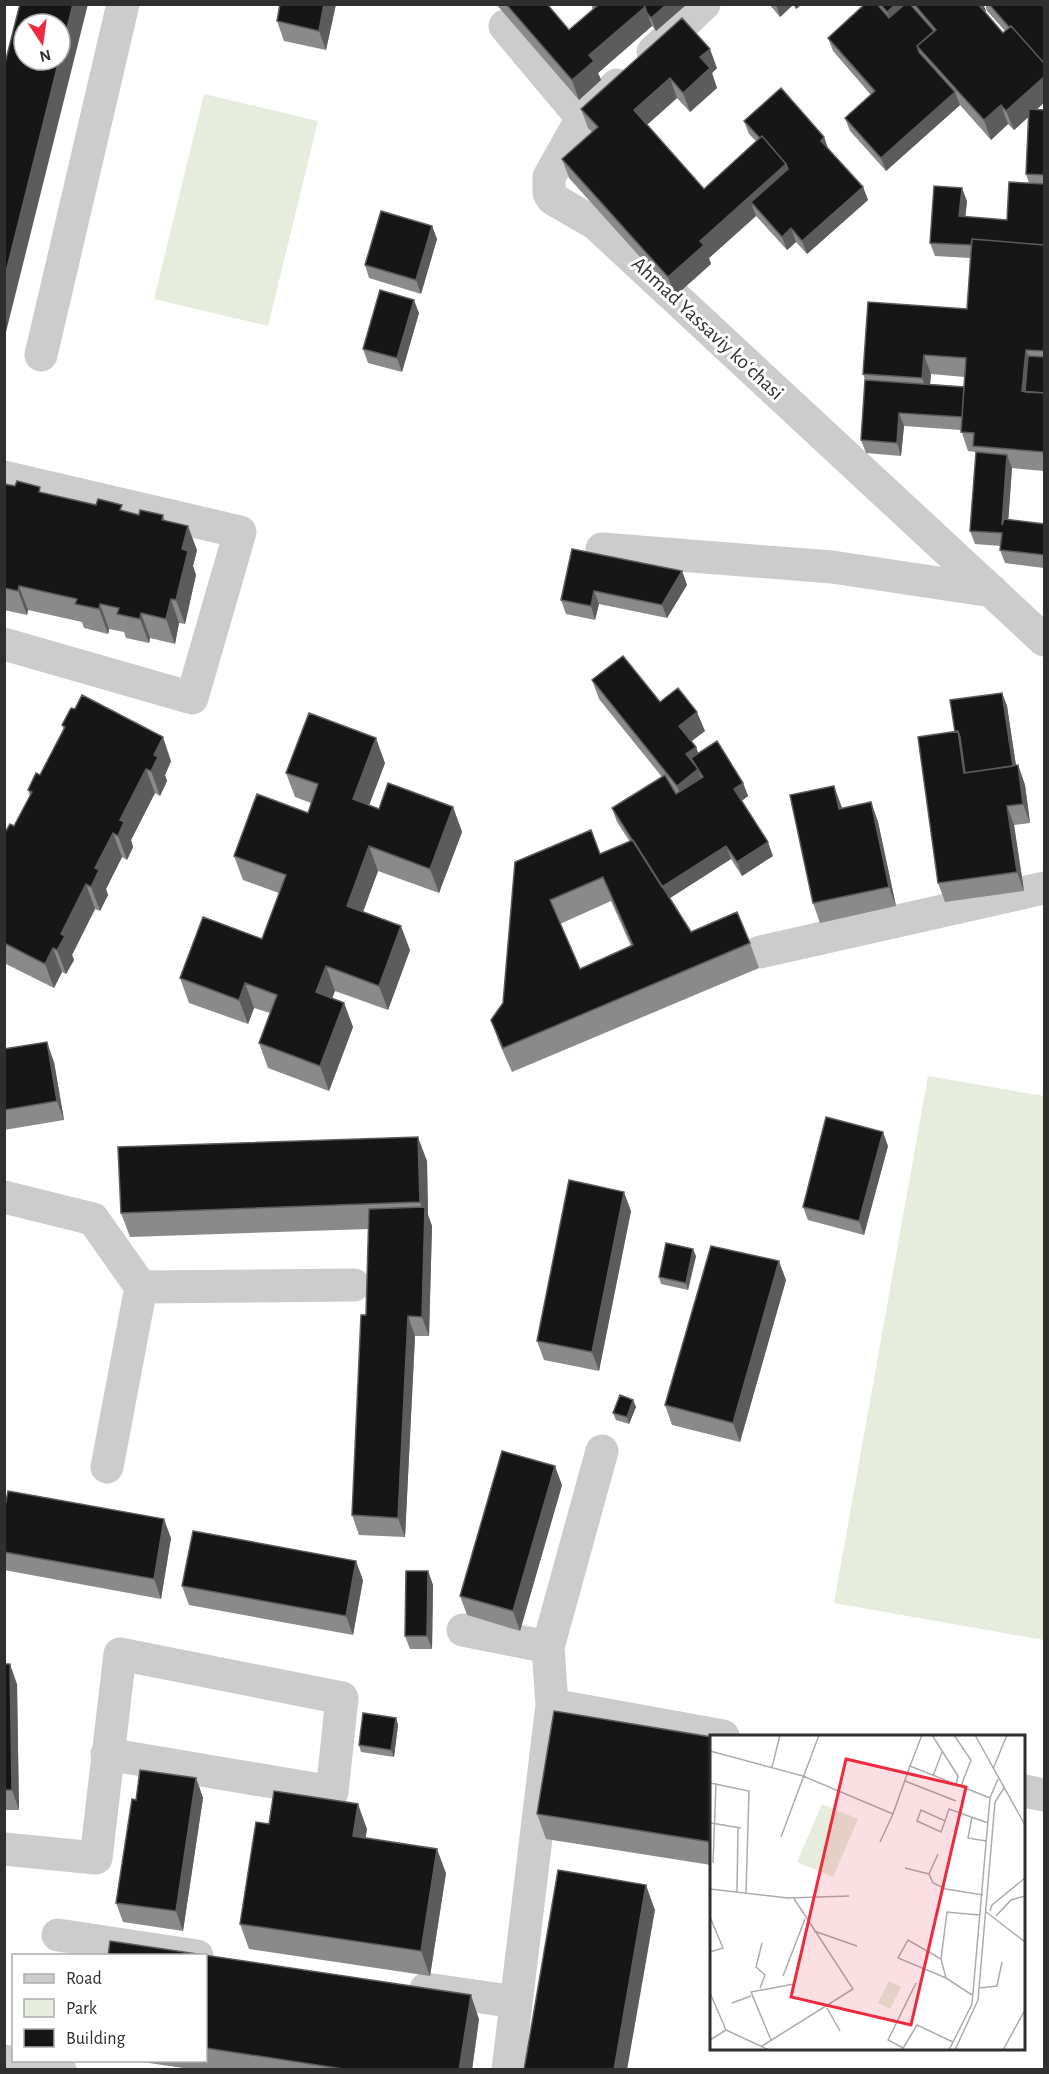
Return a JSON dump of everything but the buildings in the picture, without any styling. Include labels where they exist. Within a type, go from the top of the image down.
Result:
[{"type":"street","points":[[41,355],[123,4]]},
{"type":"street","name":"Ahmad Yassaviy koʻchasi","points":[[704,4],[582,118],[549,177],[549,193],[553,199],[596,224],[1044,640]]},
{"type":"street","points":[[505,26],[582,118]]},
{"type":"street","points":[[4,477],[240,532],[192,698],[4,644]]},
{"type":"street","points":[[602,549],[832,567],[992,591]]},
{"type":"street","points":[[760,952],[1044,888]]},
{"type":"street","points":[[4,1197],[93,1219],[141,1287],[107,1467]]},
{"type":"street","points":[[141,1287],[354,1285]]},
{"type":"street","points":[[508,2070],[552,1706],[548,1647],[602,1451]]},
{"type":"street","points":[[463,1630],[548,1647]]},
{"type":"street","points":[[4,1849],[96,1858],[107,1754],[120,1654],[342,1698],[332,1792],[107,1754]]},
{"type":"street","points":[[552,1706],[712,1735]]},
{"type":"street","points":[[1025,1791],[1044,1795]]},
{"type":"street","points":[[58,1935],[189,1954]]},
{"type":"street","points":[[401,1985],[516,2002]]},
{"type":"street","points":[[4,2061],[47,2069]]},
{"type":"green space","points":[[204,94],[318,121],[268,326],[154,299]]},
{"type":"green space","points":[[928,1076],[1044,1096],[1044,1640],[834,1603]]}]
